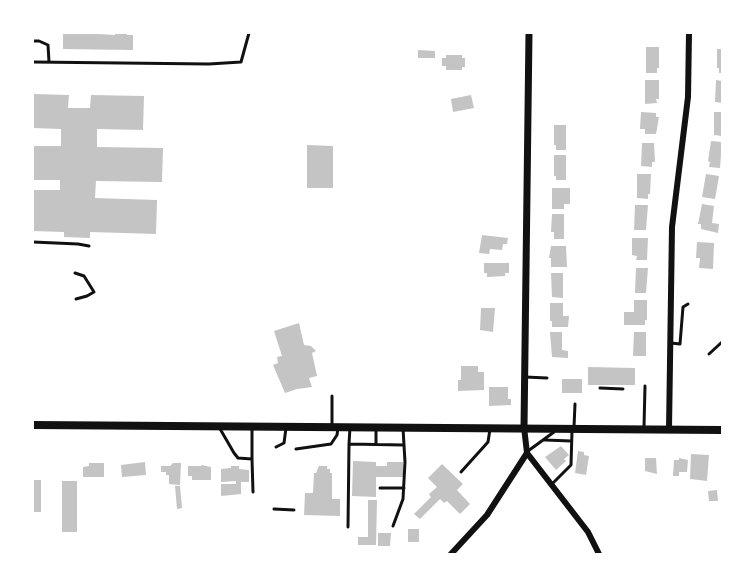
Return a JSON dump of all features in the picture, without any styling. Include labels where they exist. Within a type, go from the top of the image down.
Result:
[{"type":"main road","points":[[33,425],[573,428],[622,425],[644,429],[722,430]]},
{"type":"street","points":[[529,33],[524,427],[527,453],[588,532],[599,554]]},
{"type":"street","points":[[669,429],[672,227],[688,97],[689,33]]},
{"type":"street","points":[[451,554],[487,515],[527,453]]},
{"type":"lane","points":[[33,62],[209,64],[241,62],[249,33]]},
{"type":"lane","points":[[33,41],[48,45],[49,62]]},
{"type":"lane","points":[[33,242],[78,243],[89,246]]},
{"type":"lane","points":[[75,273],[84,276],[94,291],[76,299]]},
{"type":"lane","points":[[671,343],[680,344],[683,307],[687,304]]},
{"type":"lane","points":[[709,354],[722,342]]},
{"type":"lane","points":[[525,377],[546,378]]},
{"type":"lane","points":[[644,429],[645,386]]},
{"type":"lane","points":[[600,388],[623,389]]},
{"type":"lane","points":[[296,449],[331,444],[338,435],[332,396]]},
{"type":"lane","points":[[552,484],[571,465],[575,404]]},
{"type":"lane","points":[[218,426],[238,458],[252,459]]},
{"type":"lane","points":[[252,426],[253,492]]},
{"type":"lane","points":[[276,447],[284,443],[286,426]]},
{"type":"lane","points":[[348,527],[350,426]]},
{"type":"lane","points":[[376,426],[376,444]]},
{"type":"lane","points":[[393,526],[403,499],[405,462],[403,426]]},
{"type":"lane","points":[[460,472],[488,442],[490,427]]},
{"type":"lane","points":[[527,453],[561,428]]},
{"type":"lane","points":[[543,440],[571,441]]},
{"type":"lane","points":[[349,444],[403,445]]},
{"type":"lane","points":[[380,488],[404,488]]},
{"type":"lane","points":[[274,509],[294,510]]},
{"type":"building","points":[[115,33],[127,33],[127,35],[133,35],[133,50],[63,49],[63,34],[115,35]]},
{"type":"building","points":[[646,47],[659,47],[657,73],[646,73]]},
{"type":"building","points":[[717,49],[722,49],[722,73],[719,73],[719,68],[717,68]]},
{"type":"building","points":[[418,50],[435,51],[435,58],[418,58]]},
{"type":"building","points":[[446,55],[462,55],[462,58],[465,58],[465,67],[462,67],[462,70],[446,70],[446,66],[442,66],[442,58],[446,58]]},
{"type":"building","points":[[645,80],[659,80],[657,103],[645,104]]},
{"type":"building","points":[[716,80],[722,81],[722,103],[715,102]]},
{"type":"building","points":[[33,94],[69,95],[68,108],[90,108],[91,95],[144,96],[143,130],[97,129],[97,147],[163,148],[162,182],[96,181],[95,198],[157,200],[156,234],[90,232],[90,238],[64,237],[64,232],[33,231],[33,190],[60,190],[60,180],[33,180],[33,146],[61,146],[61,129],[33,128]]},
{"type":"building","points":[[471,95],[474,108],[453,112],[451,99]]},
{"type":"building","points":[[641,112],[656,113],[656,117],[659,117],[656,134],[645,134],[645,129],[640,129]]},
{"type":"building","points":[[714,112],[722,112],[722,136],[714,135]]},
{"type":"building","points":[[554,125],[566,125],[566,150],[556,150]]},
{"type":"building","points":[[711,141],[722,142],[720,168],[709,167]]},
{"type":"building","points":[[642,143],[654,143],[655,162],[652,162],[652,167],[641,166]]},
{"type":"building","points":[[307,145],[333,146],[333,188],[307,188]]},
{"type":"building","points":[[554,155],[566,155],[566,180],[556,180],[554,176]]},
{"type":"building","points":[[637,174],[651,174],[648,199],[637,198]]},
{"type":"building","points":[[706,174],[719,176],[715,199],[702,197]]},
{"type":"building","points":[[552,188],[570,188],[570,204],[564,204],[564,209],[552,209]]},
{"type":"building","points":[[702,204],[714,206],[712,223],[719,224],[718,233],[701,229],[701,224],[698,224]]},
{"type":"building","points":[[635,205],[648,205],[646,230],[634,230]]},
{"type":"building","points":[[552,214],[564,214],[564,239],[554,239],[554,232],[551,232]]},
{"type":"building","points":[[482,235],[508,238],[507,244],[503,244],[502,250],[490,249],[489,254],[479,253]]},
{"type":"building","points":[[632,238],[648,238],[647,260],[636,260],[637,256],[632,255]]},
{"type":"building","points":[[697,242],[714,243],[713,269],[699,268],[700,258],[696,258]]},
{"type":"building","points":[[551,246],[566,246],[567,267],[551,267],[551,258],[549,258]]},
{"type":"building","points":[[484,263],[509,263],[509,273],[505,273],[505,276],[487,277],[487,273],[484,273]]},
{"type":"building","points":[[636,268],[648,268],[646,293],[635,293]]},
{"type":"building","points":[[551,273],[563,273],[563,298],[552,297]]},
{"type":"building","points":[[634,300],[647,300],[645,325],[624,325],[624,312],[634,312]]},
{"type":"building","points":[[550,303],[563,303],[563,316],[569,316],[568,327],[552,327]]},
{"type":"building","points":[[481,308],[495,308],[493,332],[480,330]]},
{"type":"building","points":[[299,323],[304,345],[311,346],[316,351],[312,353],[317,376],[309,378],[312,387],[285,393],[273,365],[278,363],[277,357],[282,356],[274,331]]},
{"type":"building","points":[[550,332],[562,332],[562,350],[568,351],[568,358],[552,357]]},
{"type":"building","points":[[634,332],[646,332],[646,356],[633,356]]},
{"type":"building","points":[[461,366],[478,366],[478,372],[484,372],[484,390],[458,391]]},
{"type":"building","points":[[588,367],[635,368],[635,385],[588,385]]},
{"type":"building","points":[[562,379],[582,379],[582,393],[562,393]]},
{"type":"building","points":[[489,387],[508,387],[508,399],[511,399],[511,405],[489,406]]},
{"type":"building","points":[[561,446],[569,455],[556,470],[545,457]]},
{"type":"building","points":[[578,451],[589,456],[586,475],[575,473]]},
{"type":"building","points":[[691,454],[709,455],[707,481],[690,479]]},
{"type":"building","points":[[645,458],[656,458],[657,474],[645,471]]},
{"type":"building","points":[[679,458],[688,460],[687,472],[679,472],[679,476],[673,476],[674,460],[679,460]]},
{"type":"building","points":[[353,461],[376,462],[376,466],[387,466],[387,462],[403,462],[403,477],[376,477],[376,497],[352,496]]},
{"type":"building","points":[[145,462],[146,475],[122,477],[121,465]]},
{"type":"building","points":[[89,463],[104,463],[104,477],[83,477],[83,467],[89,466]]},
{"type":"building","points":[[173,463],[181,463],[180,485],[169,484],[169,475],[161,472],[161,466],[170,466]]},
{"type":"building","points":[[442,464],[463,484],[457,490],[470,504],[460,514],[447,501],[444,503],[440,499],[420,519],[414,514],[431,497],[429,494],[437,487],[428,478]]},
{"type":"building","points":[[188,466],[211,467],[211,480],[192,480],[192,476],[188,476]]},
{"type":"building","points":[[231,466],[249,470],[249,482],[241,482],[241,494],[221,496],[221,484],[236,484],[236,481],[221,482],[221,469],[231,468]]},
{"type":"building","points":[[319,466],[327,466],[332,473],[332,499],[340,499],[340,516],[304,515],[305,493],[313,493],[314,473]]},
{"type":"building","points":[[33,480],[41,480],[41,512],[33,512]]},
{"type":"building","points":[[62,481],[77,481],[77,532],[62,532]]},
{"type":"building","points":[[175,486],[180,486],[182,508],[177,509]]},
{"type":"building","points":[[717,490],[718,501],[709,501],[708,491]]},
{"type":"building","points":[[368,500],[377,500],[376,545],[358,545],[358,537],[368,537]]},
{"type":"building","points":[[408,529],[419,529],[419,542],[408,542]]},
{"type":"building","points":[[378,533],[391,533],[390,546],[378,546]]}]
